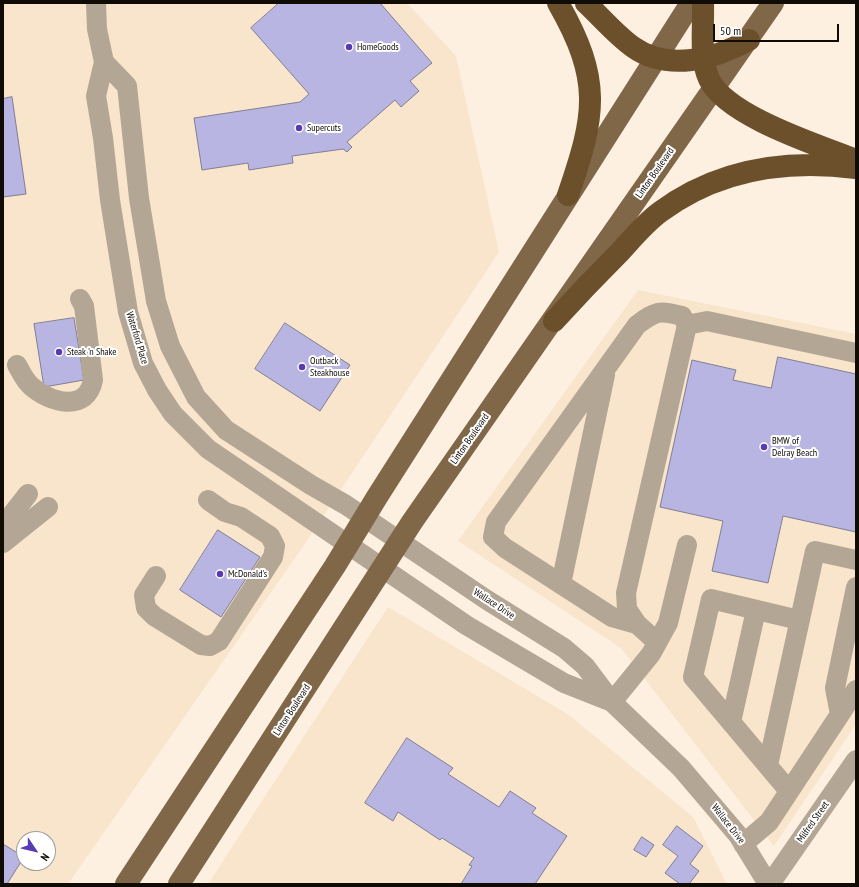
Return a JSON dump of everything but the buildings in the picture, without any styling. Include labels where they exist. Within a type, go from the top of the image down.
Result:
[{"type":"highway","points":[[558,3],[572,30],[584,60],[591,99],[587,137],[568,195]]},
{"type":"highway","points":[[586,3],[633,47],[656,57],[675,60],[705,58],[727,51],[749,40]]},
{"type":"highway","points":[[703,3],[705,58],[709,78],[714,88],[723,97],[750,115],[856,160]]},
{"type":"highway","points":[[554,321],[651,219],[670,205],[693,192],[745,172],[779,165],[826,165],[856,168]]},
{"type":"main road","points":[[126,884],[349,544],[568,195],[691,3]]},
{"type":"main road","name":"Linton Boulevard","points":[[179,884],[400,542],[714,88],[749,40],[773,3]]},
{"type":"street","name":"Waterford Place","points":[[96,3],[97,29],[104,62],[96,96],[125,297],[143,363],[157,390],[173,414],[208,449],[349,544]]},
{"type":"street","points":[[104,62],[127,86],[139,198],[156,301],[170,346],[196,397],[226,430],[365,518]]},
{"type":"street","points":[[17,365],[30,385],[46,397],[64,402],[81,400],[92,390],[93,380],[85,313],[84,306],[80,299]]},
{"type":"street","points":[[637,624],[612,617],[505,548],[493,537],[496,522],[637,325],[654,312],[668,312],[682,316],[687,325],[626,593],[627,609],[637,624],[657,642]]},
{"type":"street","points":[[687,325],[707,321],[856,353]]},
{"type":"street","points":[[561,584],[607,367]]},
{"type":"street","points":[[3,526],[28,494]]},
{"type":"street","points":[[156,576],[144,595],[146,608],[154,616],[201,645],[210,646],[219,641],[273,557],[275,546],[270,536],[241,517],[225,512],[208,500]]},
{"type":"street","points":[[3,543],[48,507]]},
{"type":"street","name":"Wallace Drive","points":[[365,518],[525,625],[564,648],[585,666],[612,702],[681,768],[743,844],[769,884]]},
{"type":"street","name":"Wallace Drive","points":[[349,544],[466,625],[564,683],[612,702]]},
{"type":"street","points":[[612,702],[651,654],[668,623],[687,544]]},
{"type":"street","points":[[768,765],[814,551],[856,560]]},
{"type":"street","points":[[840,714],[835,688],[856,587]]},
{"type":"street","points":[[789,791],[693,677],[710,599],[799,620]]},
{"type":"street","points":[[731,722],[756,610]]},
{"type":"street","points":[[743,844],[769,822],[856,690]]},
{"type":"street","name":"Milfred Street","points":[[769,884],[856,760]]},
{"type":"shaded area","points":[[3,3],[407,3],[456,56],[499,252],[302,548],[68,884],[3,884]]},
{"type":"shaded area","points":[[638,290],[856,334],[856,724],[774,846],[621,648],[458,541]]},
{"type":"shaded area","points":[[388,607],[569,715],[693,817],[727,884],[208,884]]},
{"type":"place","name":"HomeGoods","points":[[349,47]]},
{"type":"place","name":"Supercuts","points":[[299,128]]},
{"type":"place","name":"Steak 'n Shake","points":[[59,352]]},
{"type":"place","name":"Outback Steakhouse","points":[[302,367]]},
{"type":"place","name":"BMW of Delray Beach","points":[[764,447]]},
{"type":"place","name":"McDonald's","points":[[220,574]]}]
